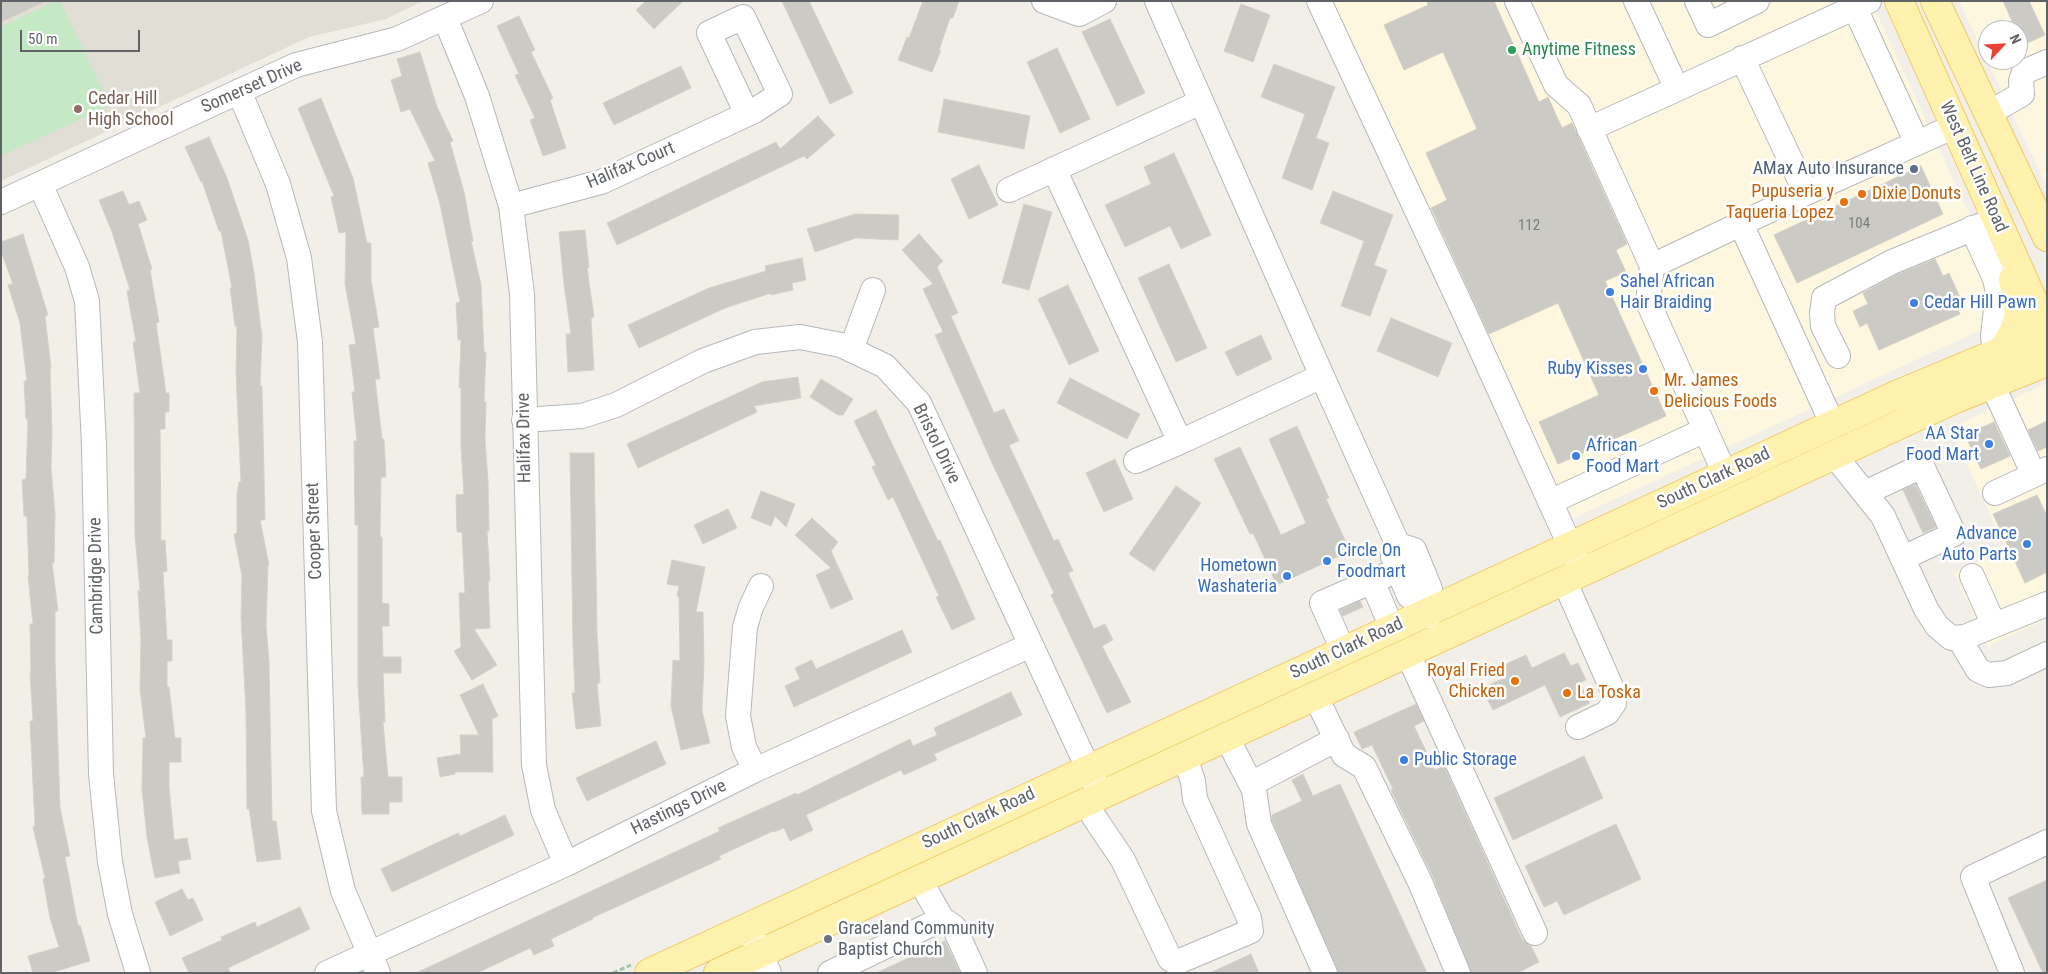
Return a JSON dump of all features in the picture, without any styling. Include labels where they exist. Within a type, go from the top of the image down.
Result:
[{"type":"main road","name":"West Belt Line Road","points":[[1899,1],[1955,126],[1984,223],[2007,243],[2047,332]]},
{"type":"main road","name":"West Belt Line Road","points":[[1935,1],[2044,222]]},
{"type":"main road","points":[[1955,126],[1990,113]]},
{"type":"main road","points":[[1999,352],[2015,329],[2019,314],[2007,243]]},
{"type":"main road","name":"South Clark Road","points":[[649,973],[1392,628],[1425,608],[1570,546],[1894,396],[2047,332]]},
{"type":"main road","name":"South Clark Road","points":[[718,973],[764,963],[919,879],[1093,797],[1955,399],[2047,362]]},
{"type":"main road","points":[[1833,425],[1840,452]]},
{"type":"main road","points":[[1725,474],[1736,500]]},
{"type":"street","name":"Somerset Drive","points":[[1,202],[296,65],[397,39],[481,1]]},
{"type":"street","points":[[1044,1],[1079,14],[1104,1]]},
{"type":"street","points":[[1157,1],[1398,545],[1414,550],[1430,589],[1425,608]]},
{"type":"street","points":[[1319,1],[1465,314],[1570,546],[1573,576],[1613,691],[1614,703],[1607,714],[1578,727]]},
{"type":"street","points":[[1517,1],[1556,85],[1579,105],[1652,266],[1648,302],[1725,474]]},
{"type":"street","points":[[1636,1],[1677,88]]},
{"type":"street","points":[[1697,1],[1708,25],[1757,1]]},
{"type":"street","points":[[1590,129],[1862,4],[1917,143]]},
{"type":"street","name":"Halifax Drive","points":[[445,18],[477,96],[511,206],[522,294],[534,765],[543,810],[566,864]]},
{"type":"street","points":[[1742,58],[1806,193]]},
{"type":"street","points":[[1990,113],[2022,94],[2021,80],[2024,72],[2047,62]]},
{"type":"street","name":"Cooper Street","points":[[239,91],[278,184],[300,258],[310,342],[324,811],[343,891],[373,963]]},
{"type":"street","points":[[1009,190],[1201,102]]},
{"type":"street","name":"Halifax Court","points":[[511,206],[601,182],[747,114]]},
{"type":"street","points":[[1652,266],[1806,193],[1955,126]]},
{"type":"street","points":[[1054,169],[1180,442]]},
{"type":"street","name":"Cambridge Drive","points":[[40,184],[77,267],[88,301],[94,445],[100,774],[110,862],[120,914],[138,973]]},
{"type":"street","points":[[1838,356],[1823,326],[1824,298],[1892,262],[1984,223],[1998,292],[1993,336],[1999,352]]},
{"type":"street","points":[[1741,224],[1833,425]]},
{"type":"street","points":[[851,350],[873,290]]},
{"type":"street","name":"Bristol Drive","points":[[524,420],[582,416],[616,405],[703,361],[755,342],[800,337],[841,345],[885,366],[919,404],[1088,768],[1094,817],[1123,860],[1170,959],[1175,962],[1251,931],[1249,918],[1195,799],[1193,781],[1184,755]]},
{"type":"street","points":[[1136,461],[1322,376]]},
{"type":"street","points":[[1992,384],[2041,472],[1995,493]]},
{"type":"street","points":[[1550,502],[1705,430]]},
{"type":"street","points":[[1840,452],[1865,493],[1883,516],[1926,609],[1937,626],[1951,638],[1965,637],[2047,604]]},
{"type":"street","points":[[1865,493],[1922,466],[1954,534],[1903,558]]},
{"type":"street","points":[[1398,545],[1392,558],[1410,596],[1425,608],[1437,638]]},
{"type":"street","points":[[1343,650],[1322,603],[1398,570]]},
{"type":"street","points":[[1972,576],[1994,625]]},
{"type":"street","points":[[1372,581],[1392,628]]},
{"type":"street","points":[[755,770],[744,747],[738,716],[745,627],[751,607],[761,586]]},
{"type":"street","points":[[1959,638],[1978,670],[1989,675],[2007,673],[2047,654]]},
{"type":"street","name":"Hastings Drive","points":[[327,973],[373,963],[755,770],[1031,645]]},
{"type":"street","points":[[1407,652],[1535,933]]},
{"type":"street","points":[[1315,695],[1344,755],[1364,766],[1420,882],[1458,973]]},
{"type":"street","points":[[1226,736],[1254,790],[1259,824],[1325,973]]},
{"type":"street","points":[[1251,784],[1337,739]]},
{"type":"street","points":[[2012,973],[1972,878],[2047,842]]},
{"type":"street","points":[[919,879],[942,919],[954,927],[975,973]]},
{"type":"street","points":[[830,973],[942,919]]},
{"type":"street","points":[[748,926],[764,963]]},
{"type":"shaded area","name":"Cedar Hill High School","points":[[1,1],[423,1],[386,19],[309,37],[1,181]]},
{"type":"shaded area","points":[[1310,1],[1871,1],[2001,283],[1985,328],[1552,528]]},
{"type":"shaded area","points":[[1959,1],[2047,1],[2047,187],[1992,70],[2028,70],[2028,20],[1978,20],[1978,41]]},
{"type":"shaded area","points":[[2047,383],[2047,619],[1988,646],[1954,573],[2006,548],[1950,428]]},
{"type":"green space","points":[[55,1],[60,1],[110,105],[1,156],[1,27]]},
{"type":"building","points":[[1,1],[46,1],[1,22]]},
{"type":"building","points":[[646,1],[683,1],[654,29],[636,10]]},
{"type":"building","points":[[782,1],[809,1],[853,93],[830,104]]},
{"type":"building","points":[[923,1],[959,1],[953,18],[950,18],[939,50],[941,50],[932,72],[898,60],[907,37],[909,38]]},
{"type":"building","points":[[1427,1],[1494,1],[1539,102],[1548,97],[1562,128],[1572,123],[1627,244],[1616,250],[1626,272],[1605,281],[1666,416],[1558,464],[1539,422],[1599,395],[1558,303],[1489,334],[1431,208],[1447,200],[1426,153],[1477,129],[1443,52],[1404,70],[1384,25],[1428,5]]},
{"type":"building","points":[[2003,1],[2029,1],[2045,35],[2028,43],[2028,20],[2012,20]]},
{"type":"building","points":[[1241,4],[1270,15],[1253,62],[1224,51]]},
{"type":"building","points":[[519,16],[535,50],[531,52],[553,98],[550,100],[566,148],[543,156],[530,120],[535,118],[515,75],[519,74],[497,26]]},
{"type":"building","points":[[1110,19],[1145,93],[1117,106],[1082,32]]},
{"type":"building","points":[[1057,48],[1090,119],[1060,133],[1027,62]]},
{"type":"building","points":[[420,52],[437,107],[453,141],[450,142],[464,192],[473,241],[471,241],[481,285],[484,352],[486,352],[484,402],[486,402],[485,439],[488,482],[489,531],[487,531],[490,628],[474,629],[497,665],[472,680],[454,651],[461,647],[459,593],[465,593],[462,532],[457,532],[456,495],[464,494],[461,447],[461,388],[459,388],[461,340],[458,340],[456,303],[460,302],[440,204],[428,163],[435,161],[410,109],[401,112],[391,80],[402,76],[397,59]]},
{"type":"building","points":[[1274,64],[1335,87],[1316,138],[1329,143],[1312,190],[1282,178],[1305,114],[1261,97]]},
{"type":"building","points":[[681,66],[691,88],[614,125],[603,103]]},
{"type":"building","points":[[321,98],[353,178],[367,243],[371,243],[371,280],[379,327],[373,328],[380,379],[375,379],[382,439],[384,439],[386,477],[381,477],[382,603],[389,604],[389,626],[382,626],[383,657],[401,657],[401,673],[383,673],[385,722],[383,722],[388,777],[402,777],[402,802],[389,802],[389,814],[362,814],[361,777],[364,777],[358,685],[358,525],[355,525],[354,441],[357,441],[352,392],[355,392],[349,345],[356,344],[345,284],[346,232],[339,233],[331,197],[334,196],[298,108]]},
{"type":"building","points":[[944,99],[1030,116],[1024,149],[938,132]]},
{"type":"building","points":[[818,116],[835,135],[807,159],[804,156],[617,245],[607,223],[776,142],[780,149]]},
{"type":"building","points":[[209,137],[227,178],[248,240],[262,337],[260,386],[262,386],[265,520],[260,520],[269,565],[266,626],[269,661],[272,821],[276,821],[281,859],[257,862],[249,809],[247,809],[246,712],[241,616],[242,576],[234,534],[237,533],[237,493],[239,482],[241,482],[236,372],[237,326],[235,326],[230,288],[232,288],[221,231],[219,231],[202,181],[185,147]]},
{"type":"building","points":[[1174,153],[1211,235],[1181,249],[1170,226],[1125,247],[1105,205],[1151,184],[1144,167]]},
{"type":"building","points":[[979,165],[998,205],[969,219],[951,179]]},
{"type":"building","points":[[1921,166],[1943,214],[1797,283],[1774,235]]},
{"type":"building","points":[[123,191],[129,205],[139,201],[147,220],[138,224],[152,269],[150,270],[159,322],[156,323],[166,393],[169,393],[169,412],[165,412],[165,429],[160,429],[161,541],[165,540],[167,571],[163,572],[167,640],[172,640],[172,661],[167,661],[167,687],[169,687],[175,738],[181,738],[181,762],[169,762],[169,786],[174,840],[187,838],[191,859],[178,861],[180,873],[155,878],[147,837],[142,789],[143,738],[146,738],[140,690],[141,640],[138,591],[140,591],[135,535],[134,393],[140,393],[133,342],[136,342],[127,291],[130,290],[112,232],[99,200]]},
{"type":"building","points":[[1333,191],[1393,215],[1374,265],[1387,270],[1370,316],[1341,306],[1364,241],[1320,223]]},
{"type":"building","points":[[1024,204],[1052,212],[1029,290],[1002,283]]},
{"type":"building","points":[[855,214],[899,215],[898,240],[856,238],[815,252],[807,229]]},
{"type":"building","points":[[585,230],[589,268],[587,268],[594,317],[591,318],[594,370],[568,372],[566,334],[571,334],[559,232]]},
{"type":"building","points":[[23,234],[48,315],[45,316],[51,368],[51,467],[55,514],[54,563],[52,563],[58,611],[55,611],[55,660],[60,808],[70,856],[65,857],[78,926],[80,925],[90,961],[50,973],[33,973],[28,956],[59,947],[50,918],[43,879],[45,878],[33,827],[35,826],[30,721],[33,721],[30,673],[30,624],[33,624],[28,576],[27,516],[24,516],[22,480],[26,479],[28,419],[26,419],[24,381],[27,381],[20,323],[8,285],[13,284],[1,251],[1,242]]},
{"type":"building","points":[[919,234],[943,261],[937,267],[958,313],[951,316],[994,413],[1004,409],[1019,441],[1009,445],[1054,541],[1058,539],[1073,571],[1068,573],[1094,629],[1105,624],[1113,640],[1102,646],[1131,702],[1107,713],[1051,595],[1054,593],[993,465],[935,335],[943,332],[923,289],[933,284],[902,250]]},
{"type":"building","points":[[802,258],[806,280],[792,283],[793,290],[771,295],[771,293],[725,308],[639,348],[628,325],[709,288],[766,271],[765,266]]},
{"type":"building","name":"Cedar Hill Pawn","points":[[1935,259],[1943,276],[1949,273],[1962,302],[1956,305],[1960,314],[1879,350],[1867,323],[1860,327],[1853,311],[1868,304],[1863,293],[1898,274]]},
{"type":"building","points":[[1169,264],[1207,348],[1176,362],[1138,278]]},
{"type":"building","points":[[1068,285],[1099,351],[1069,365],[1038,299]]},
{"type":"building","points":[[1391,318],[1452,343],[1438,377],[1377,351]]},
{"type":"building","points":[[1261,335],[1272,359],[1237,376],[1225,352]]},
{"type":"building","points":[[798,377],[801,398],[754,406],[757,412],[638,468],[627,444],[762,382]]},
{"type":"building","points":[[1070,378],[1140,414],[1127,439],[1057,403]]},
{"type":"building","points":[[821,379],[853,399],[843,415],[838,415],[810,397]]},
{"type":"building","points":[[876,410],[938,541],[940,540],[975,619],[952,630],[936,597],[939,596],[893,497],[888,500],[872,467],[876,465],[854,421]]},
{"type":"building","points":[[2047,421],[2047,447],[2038,451],[2028,430]]},
{"type":"building","name":"AA Star Food Mart","points":[[1994,422],[2010,456],[1981,469],[1965,435]]},
{"type":"building","points":[[1297,426],[1329,498],[1326,499],[1350,551],[1277,585],[1253,533],[1250,534],[1214,459],[1240,447],[1281,535],[1306,523],[1269,439]]},
{"type":"building","points":[[570,453],[594,453],[597,632],[600,683],[597,683],[601,726],[576,729],[572,693],[575,693]]},
{"type":"building","points":[[1115,459],[1133,499],[1104,512],[1086,473]]},
{"type":"building","points":[[1915,484],[1936,527],[1923,533],[1903,490]]},
{"type":"building","points":[[1176,486],[1201,503],[1154,571],[1129,554]]},
{"type":"building","points":[[761,491],[795,504],[786,527],[775,516],[771,526],[751,518]]},
{"type":"building","name":"Advance Auto Parts","points":[[2037,495],[2047,516],[2047,572],[2025,583],[1993,514]]},
{"type":"building","points":[[728,509],[737,528],[703,544],[694,525]]},
{"type":"building","points":[[812,518],[838,542],[831,551],[853,599],[831,609],[816,575],[831,568],[795,535]]},
{"type":"building","points":[[672,560],[705,567],[696,612],[703,612],[704,662],[702,711],[710,743],[681,750],[671,706],[673,660],[680,661],[679,597],[677,596],[679,586],[667,584]]},
{"type":"building","points":[[1360,601],[1363,607],[1343,616],[1340,610]]},
{"type":"building","points":[[902,630],[912,652],[794,707],[785,686],[800,679],[795,668],[812,660],[816,669]]},
{"type":"building","points":[[1564,653],[1571,666],[1578,663],[1586,680],[1580,683],[1590,703],[1560,717],[1545,685],[1493,710],[1482,688],[1502,679],[1497,668],[1526,655],[1532,668]]},
{"type":"building","points":[[483,684],[498,716],[492,719],[493,772],[455,772],[455,774],[440,777],[437,758],[461,754],[460,735],[479,735],[460,695]]},
{"type":"building","points":[[1011,692],[1022,715],[934,754],[937,760],[904,775],[901,770],[806,815],[813,830],[790,841],[784,828],[773,831],[719,856],[721,859],[592,918],[551,939],[554,946],[534,955],[530,948],[477,973],[416,973],[720,831],[718,828],[796,793],[797,795],[910,739],[913,746],[937,735],[934,728]]},
{"type":"building","points":[[1416,704],[1424,721],[1414,726],[1435,770],[1444,766],[1522,939],[1531,946],[1539,962],[1517,973],[1471,973],[1433,877],[1391,790],[1393,789],[1372,745],[1362,749],[1354,732]]},
{"type":"building","points":[[656,741],[666,764],[587,801],[576,778]]},
{"type":"building","points":[[1584,756],[1603,798],[1513,840],[1494,798]]},
{"type":"building","points":[[1303,774],[1313,796],[1340,784],[1427,973],[1338,973],[1272,820],[1272,815],[1302,801],[1292,780]]},
{"type":"building","points":[[505,815],[514,835],[392,892],[381,869],[458,833],[460,836]]},
{"type":"building","points":[[1616,824],[1641,879],[1564,915],[1557,901],[1544,907],[1525,866]]},
{"type":"building","points":[[2047,880],[2047,973],[2043,973],[2008,898]]},
{"type":"building","points":[[182,889],[188,900],[193,898],[203,920],[170,936],[155,902]]},
{"type":"building","points":[[300,907],[310,929],[228,968],[230,973],[189,973],[182,958],[222,940],[221,937],[255,922],[257,927]]},
{"type":"building","points":[[945,941],[960,973],[876,973]]},
{"type":"building","points":[[1251,954],[1259,973],[1210,973]]},
{"type":"place","name":"Anytime Fitness","points":[[1512,50]]},
{"type":"place","name":"Cedar Hill High School","points":[[78,109]]},
{"type":"place","name":"AMax Auto Insurance","points":[[1914,169]]},
{"type":"place","name":"Dixie Donuts","points":[[1862,194]]},
{"type":"place","name":"Pupuseria y Taqueria Lopez","points":[[1844,202]]},
{"type":"place","name":"Sahel African Hair Braiding","points":[[1610,292]]},
{"type":"place","name":"Cedar Hill Pawn","points":[[1914,303]]},
{"type":"place","name":"Ruby Kisses","points":[[1643,369]]},
{"type":"place","name":"Mr. James Delicious Foods","points":[[1654,391]]},
{"type":"place","name":"AA Star Food Mart","points":[[1989,444]]},
{"type":"place","name":"African Food Mart","points":[[1576,456]]},
{"type":"place","name":"Advance Auto Parts","points":[[2027,544]]},
{"type":"place","name":"Circle On Foodmart","points":[[1327,561]]},
{"type":"place","name":"Hometown Washateria","points":[[1287,576]]},
{"type":"place","name":"Royal Fried Chicken","points":[[1515,681]]},
{"type":"place","name":"La Toska","points":[[1567,693]]},
{"type":"place","name":"Public Storage","points":[[1404,760]]},
{"type":"place","name":"Graceland Community Baptist Church","points":[[828,939]]}]
